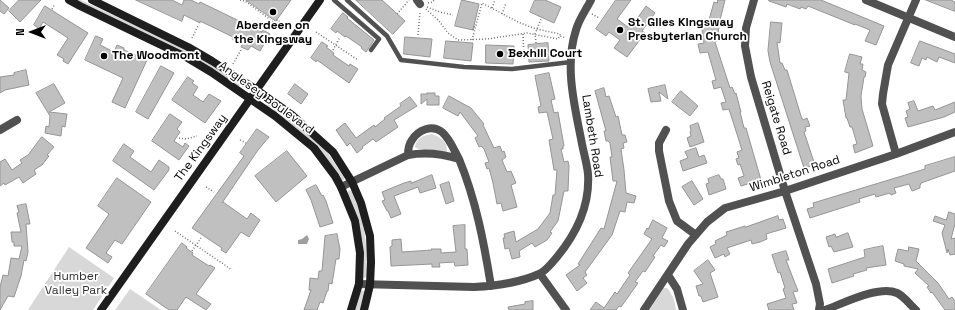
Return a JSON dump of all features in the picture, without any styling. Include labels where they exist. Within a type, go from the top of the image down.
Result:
[{"type":"street","name":"Anglesey Boulevard","points":[[69,0],[186,57],[211,72],[286,125],[314,148],[335,176],[355,221],[360,253],[359,284],[351,310]]},
{"type":"street","name":"Anglesey Boulevard","points":[[92,0],[188,47],[257,90],[302,124],[334,152],[352,182],[361,203],[370,236],[370,285],[364,310]]},
{"type":"street","name":"The Kingsway","points":[[101,310],[320,0]]},
{"type":"street","name":"Reigate Road","points":[[754,0],[746,28],[745,46],[751,77],[785,191],[816,284],[820,304],[819,310]]},
{"type":"street","points":[[866,0],[955,37]]},
{"type":"street","points":[[896,154],[882,104],[888,65],[916,0]]},
{"type":"street","name":"Lambeth Road","points":[[359,284],[474,287],[491,286],[513,282],[540,274],[552,264],[568,244],[580,220],[587,196],[588,174],[572,89],[571,62],[576,30],[590,1]]},
{"type":"street","points":[[0,130],[17,120]]},
{"type":"street","points":[[408,155],[412,140],[422,130],[429,128],[441,131],[446,137],[459,159],[475,204],[491,286]]},
{"type":"street","points":[[666,130],[659,143],[659,151],[669,200],[677,221],[696,235]]},
{"type":"street","name":"Wimbleton Road","points":[[644,310],[696,235],[707,222],[726,208],[785,191],[896,154],[955,132]]},
{"type":"street","points":[[341,187],[408,155],[418,153],[433,154],[459,159]]},
{"type":"street","points":[[540,274],[566,310]]},
{"type":"street","points":[[668,275],[677,289],[683,310]]},
{"type":"street","points":[[825,310],[872,293],[891,291],[899,294],[916,310]]},
{"type":"lane","points":[[334,0],[378,39],[371,50]]},
{"type":"lane","points":[[347,0],[387,36],[401,60],[464,67],[512,70],[571,62]]},
{"type":"path","points":[[240,0],[247,3],[275,23],[278,20],[285,25]]},
{"type":"path","points":[[397,14],[410,0]]},
{"type":"path","points":[[492,8],[495,0]]},
{"type":"path","points":[[419,2],[440,21],[448,33],[458,41],[523,34],[535,34],[558,39],[560,36]]},
{"type":"path","points":[[419,2],[440,12],[453,15]]},
{"type":"path","points":[[418,35],[419,2]]},
{"type":"path","points":[[472,40],[482,3],[536,30],[560,34],[560,36],[574,39]]},
{"type":"path","points":[[502,14],[506,3]]},
{"type":"path","points":[[52,8],[55,4]]},
{"type":"path","points":[[536,43],[535,34],[541,19]]},
{"type":"path","points":[[473,30],[477,22]]},
{"type":"path","points":[[192,38],[198,26]]},
{"type":"path","points":[[316,32],[358,60]]},
{"type":"path","points":[[523,34],[524,59]]},
{"type":"path","points":[[333,50],[340,38]]},
{"type":"path","points":[[233,64],[241,50]]},
{"type":"path","points":[[178,138],[186,139],[197,136]]},
{"type":"path","points":[[240,140],[246,143]]},
{"type":"path","points":[[206,187],[214,192]]},
{"type":"path","points":[[175,231],[232,270]]},
{"type":"path","points":[[192,251],[201,238]]},
{"type":"green space","points":[[74,0],[81,0],[183,48],[240,85],[238,88]]},
{"type":"green space","points":[[268,102],[278,108],[325,149],[344,177],[344,180],[341,181],[327,163],[264,107]]},
{"type":"green space","points":[[432,134],[443,140],[447,153],[418,149],[415,147],[417,141],[426,135]]},
{"type":"green space","points":[[350,190],[357,203],[364,230],[367,266],[367,276],[365,278],[362,278],[348,196],[348,191]]},
{"type":"green space","name":"Humber Valley Park","points":[[69,247],[114,278],[93,310],[28,310]]},
{"type":"green space","points":[[662,288],[667,288],[671,293],[676,310],[647,310]]},
{"type":"green space","name":"Humber Valley Park","points":[[130,289],[161,310],[115,310]]},
{"type":"green space","points":[[361,291],[365,292],[361,310],[354,310]]},
{"type":"shaded area","points":[[307,235],[309,239],[307,244],[298,244],[298,240]]},
{"type":"building","points":[[0,0],[9,8],[4,14],[0,11]]},
{"type":"building","points":[[19,0],[41,0],[20,22],[9,11]]},
{"type":"building","points":[[136,0],[172,0],[182,5],[184,0],[191,0],[199,4],[200,2],[262,32],[263,30],[270,34],[260,51],[251,46],[248,50],[241,47],[242,44],[232,39],[233,37],[200,21],[200,23],[184,15],[182,21]]},
{"type":"building","name":"Aberdeen on the Kingsway","points":[[246,0],[291,0],[276,21]]},
{"type":"building","points":[[356,0],[382,0],[405,21],[393,34]]},
{"type":"building","points":[[462,0],[479,4],[473,30],[455,26]]},
{"type":"building","name":"Bexhill Court","points":[[535,0],[545,0],[561,7],[554,23],[530,12]]},
{"type":"building","name":"St. Giles Kingsway Presbyterian Church","points":[[616,0],[631,0],[617,19],[628,27],[631,22],[634,23],[646,6],[655,13],[642,31],[645,33],[627,57],[614,48],[620,40],[609,32],[606,36],[596,29]]},
{"type":"building","points":[[718,0],[725,0],[717,41],[715,42],[730,88],[732,87],[735,94],[736,93],[744,128],[746,128],[761,180],[741,186],[738,178],[744,176],[740,164],[738,165],[736,159],[739,158],[737,152],[742,150],[729,109],[723,110],[721,103],[726,102],[721,87],[714,89],[712,81],[716,80],[708,52],[700,53],[698,44],[704,43],[702,30],[704,19],[709,20],[714,2],[717,3]]},
{"type":"building","points":[[769,0],[821,0],[884,26],[876,45],[865,41],[870,30],[808,6],[806,9],[801,7],[800,9],[787,4],[786,7]]},
{"type":"building","points":[[926,0],[951,0],[955,2],[955,11]]},
{"type":"building","points":[[45,6],[88,33],[68,64],[63,61],[64,59],[57,55],[68,38],[43,22],[39,29],[34,25]]},
{"type":"building","points":[[343,13],[374,40],[366,52],[361,48],[362,47],[346,36],[345,37],[337,31],[336,33],[331,29]]},
{"type":"building","points":[[771,22],[782,23],[780,43],[777,42],[780,63],[782,63],[785,70],[787,70],[801,116],[803,120],[807,118],[810,126],[805,127],[806,131],[804,132],[815,165],[804,168],[770,62],[768,51]]},
{"type":"building","points":[[96,36],[103,39],[100,45],[114,52],[117,45],[124,48],[124,50],[147,60],[125,108],[112,102],[123,78],[85,60]]},
{"type":"building","points":[[405,37],[432,39],[430,57],[404,54]]},
{"type":"building","name":"Bexhill Court","points":[[446,41],[473,43],[471,61],[444,58]]},
{"type":"building","points":[[920,41],[955,54],[955,63],[939,57],[937,62],[927,57],[926,60],[922,58],[919,66],[911,63]]},
{"type":"building","points":[[322,42],[334,53],[333,55],[349,66],[350,64],[358,69],[349,83],[317,60],[316,62],[311,58]]},
{"type":"building","name":"Bexhill Court","points":[[548,43],[549,61],[529,62],[528,45]]},
{"type":"building","name":"Bexhill Court","points":[[486,45],[514,46],[513,64],[486,63]]},
{"type":"building","points":[[850,54],[862,57],[860,64],[863,64],[862,70],[866,72],[861,96],[862,109],[873,146],[855,153],[853,145],[857,144],[852,127],[850,127],[846,118],[843,100],[846,100],[849,73],[845,72]]},
{"type":"building","points":[[161,66],[174,73],[148,119],[136,112]]},
{"type":"building","points":[[26,70],[29,85],[5,90],[0,93],[0,77],[14,75],[14,73]]},
{"type":"building","points":[[549,73],[555,99],[551,100],[554,113],[558,112],[564,146],[563,149],[561,149],[564,162],[568,161],[569,166],[568,191],[564,191],[558,221],[550,232],[552,233],[547,240],[535,247],[532,243],[519,251],[520,257],[512,259],[509,248],[505,249],[503,238],[505,238],[504,234],[514,231],[516,242],[538,229],[550,213],[553,195],[555,195],[557,170],[554,170],[549,140],[553,139],[547,112],[539,113],[538,107],[541,106],[535,76]]},
{"type":"building","points":[[188,77],[194,81],[192,83],[198,87],[193,95],[203,102],[209,94],[221,101],[205,123],[172,100]]},
{"type":"building","points":[[54,84],[65,103],[49,112],[67,114],[65,127],[62,126],[61,136],[45,133],[46,126],[49,127],[50,116],[36,93]]},
{"type":"building","points":[[295,84],[308,94],[301,104],[288,94]]},
{"type":"building","points":[[665,85],[668,99],[659,92],[661,101],[651,102],[648,89]]},
{"type":"building","points":[[604,88],[606,97],[609,96],[616,117],[618,116],[622,135],[625,135],[627,142],[623,143],[624,148],[621,149],[626,193],[636,196],[634,203],[627,202],[625,212],[620,211],[612,235],[585,272],[587,275],[583,278],[587,283],[577,291],[566,275],[580,265],[578,264],[601,228],[604,229],[617,181],[613,181],[610,143],[606,141],[604,131],[606,131],[595,91]]},
{"type":"building","points":[[681,91],[698,106],[690,116],[672,102]]},
{"type":"building","points":[[435,93],[435,96],[439,96],[439,105],[427,105],[427,99],[421,104],[421,94]]},
{"type":"building","points":[[449,96],[471,108],[484,124],[483,125],[494,148],[500,146],[502,152],[504,151],[506,157],[502,160],[507,172],[511,171],[516,183],[511,185],[517,207],[503,211],[501,203],[497,204],[489,168],[487,169],[485,163],[489,162],[484,149],[481,146],[479,147],[475,138],[478,136],[460,112],[458,116],[443,108]]},
{"type":"building","points":[[410,97],[417,106],[394,120],[398,127],[376,142],[373,139],[362,147],[363,148],[357,153],[350,143],[347,146],[336,130],[345,123],[356,138],[374,125],[375,127]]},
{"type":"building","points":[[914,101],[918,111],[933,106],[935,110],[955,102],[955,112],[944,117],[908,127],[905,118],[908,117],[906,111],[910,109],[908,103]]},
{"type":"building","points":[[170,114],[182,122],[177,129],[180,132],[174,141],[183,147],[185,143],[189,146],[179,160],[152,141]]},
{"type":"building","points":[[698,123],[704,142],[690,147],[687,138],[691,136],[690,126]]},
{"type":"building","points":[[257,129],[269,137],[258,150],[222,203],[223,202],[247,219],[251,213],[260,220],[249,237],[241,232],[226,253],[221,250],[222,248],[192,228],[244,156],[240,153]]},
{"type":"building","points":[[42,137],[54,147],[47,155],[49,156],[42,165],[34,170],[36,174],[23,183],[19,177],[5,185],[4,183],[0,186],[0,162],[5,159],[12,170],[22,163],[20,160],[28,155]]},
{"type":"building","points":[[124,144],[134,151],[130,157],[151,172],[159,160],[169,167],[169,170],[154,190],[113,161]]},
{"type":"building","points":[[696,148],[699,157],[704,155],[707,163],[683,171],[680,161],[688,158],[685,152]]},
{"type":"building","points":[[287,151],[307,176],[276,202],[255,176]]},
{"type":"building","points":[[955,157],[955,171],[921,183],[920,188],[912,191],[909,184],[894,188],[896,193],[891,195],[890,193],[876,197],[875,194],[859,199],[860,202],[810,218],[807,209],[814,207],[813,203],[925,169],[925,166]]},
{"type":"building","points":[[432,175],[436,188],[420,193],[418,187],[394,196],[401,214],[391,218],[382,201],[385,200],[382,192],[404,183],[411,181],[411,183]]},
{"type":"building","points":[[719,175],[721,179],[723,179],[726,189],[709,195],[706,184],[709,183],[708,179]]},
{"type":"building","points":[[117,178],[151,202],[122,244],[115,240],[106,253],[112,257],[108,263],[86,248],[109,214],[98,206]]},
{"type":"building","points":[[692,181],[703,199],[694,205],[682,187]]},
{"type":"building","points":[[449,182],[454,201],[446,204],[440,185]]},
{"type":"building","points":[[316,185],[326,201],[333,223],[320,227],[306,190]]},
{"type":"building","points":[[26,204],[30,224],[26,224],[28,252],[26,261],[24,260],[21,276],[14,297],[8,296],[0,310],[0,287],[3,275],[8,276],[11,258],[19,259],[22,246],[14,246],[14,242],[12,242],[11,232],[21,232],[17,206]]},
{"type":"building","points":[[949,212],[955,214],[955,224],[951,239],[955,238],[955,254],[950,255],[948,249],[947,253],[942,233],[945,225],[933,221],[935,216],[946,220]]},
{"type":"building","points":[[778,216],[779,220],[783,219],[786,228],[766,234],[767,239],[760,242],[752,244],[751,240],[727,248],[730,254],[725,257],[724,254],[715,258],[710,247],[716,244],[715,241],[727,235],[726,232]]},
{"type":"building","points":[[653,220],[667,228],[662,238],[668,241],[664,247],[661,245],[653,256],[655,257],[645,272],[643,271],[635,282],[638,283],[621,307],[619,306],[616,310],[590,310],[596,302],[604,308],[615,292],[617,294],[630,275],[628,273],[652,239],[644,234]]},
{"type":"building","points":[[465,225],[465,249],[467,249],[468,265],[455,266],[454,262],[439,263],[440,267],[432,267],[432,264],[391,266],[390,247],[392,246],[392,240],[401,239],[402,252],[441,249],[441,253],[456,252],[453,226]]},
{"type":"building","points":[[848,233],[853,247],[834,252],[831,246],[829,247],[826,237],[835,234],[836,237]]},
{"type":"building","points":[[337,234],[340,249],[339,259],[336,259],[332,284],[329,283],[328,291],[323,303],[320,302],[317,310],[304,310],[311,290],[309,290],[310,278],[318,279],[319,271],[322,271],[325,236]]},
{"type":"building","points":[[182,243],[193,253],[192,255],[209,266],[210,265],[215,268],[196,294],[211,304],[206,310],[186,297],[177,310],[169,310],[146,294]]},
{"type":"building","points":[[883,246],[886,265],[866,268],[867,270],[853,274],[854,276],[832,283],[828,269],[865,257],[864,250]]},
{"type":"building","points":[[909,247],[919,249],[916,261],[938,283],[949,299],[952,297],[955,301],[955,310],[945,310],[927,287],[929,286],[915,273],[918,269],[904,266],[904,264],[895,261],[898,249],[908,251]]},
{"type":"building","points":[[786,251],[789,260],[786,260],[798,291],[793,292],[797,303],[792,304],[794,310],[769,310],[767,304],[786,298],[783,289],[785,288],[780,272],[778,273],[772,255]]},
{"type":"building","points":[[708,260],[715,270],[710,273],[718,297],[703,302],[701,296],[699,296],[696,286],[703,284],[694,271]]},
{"type":"building","points":[[533,301],[533,310],[509,310],[508,307],[525,304],[525,302]]},
{"type":"place","name":"Aberdeen on the Kingsway","points":[[273,12]]},
{"type":"place","name":"St. Giles Kingsway Presbyterian Church","points":[[620,30]]},
{"type":"place","name":"Bexhill Court","points":[[500,54]]},
{"type":"place","name":"The Woodmont","points":[[104,56]]}]
